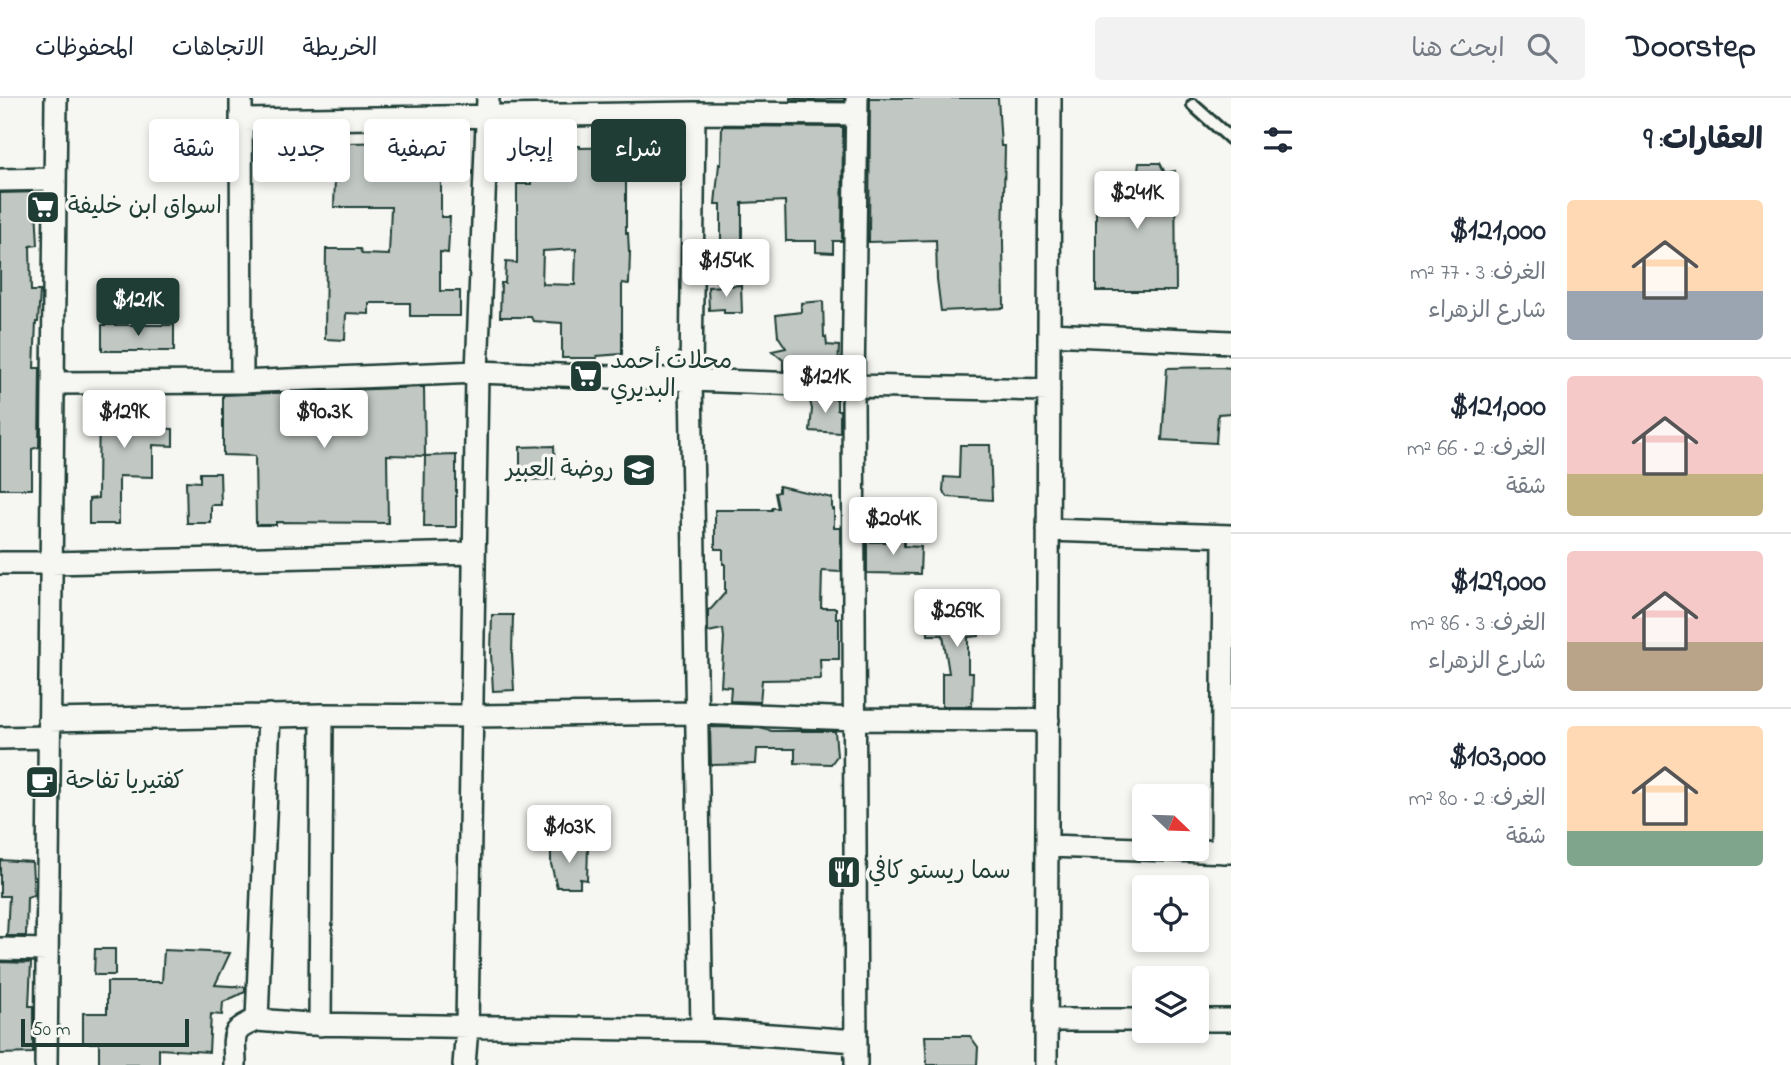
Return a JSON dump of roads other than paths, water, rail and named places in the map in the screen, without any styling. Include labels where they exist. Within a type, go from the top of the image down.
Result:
[{"type":"street","points":[[46,1065],[56,98]]},
{"type":"street","points":[[241,98],[242,382]]},
{"type":"street","points":[[1046,1065],[1050,98]]},
{"type":"street","points":[[242,120],[489,107],[694,113],[857,106],[853,386],[856,1065]]},
{"type":"street","points":[[464,1065],[467,1027],[477,372],[489,107]]},
{"type":"street","points":[[694,113],[691,379],[702,1030]]},
{"type":"street","points":[[0,180],[55,179]]},
{"type":"street","points":[[1049,334],[1231,342]]},
{"type":"street","points":[[53,383],[242,382],[477,372],[853,386],[1049,390]]},
{"type":"street","points":[[1047,846],[1226,852],[1228,536],[1048,530]]},
{"type":"street","points":[[0,563],[473,553]]},
{"type":"street","points":[[0,738],[49,729],[269,715],[698,713],[856,719],[1048,720]]},
{"type":"street","points":[[257,1020],[269,715]]},
{"type":"street","points":[[320,1024],[322,715]]},
{"type":"street","points":[[0,949],[47,950]]},
{"type":"street","points":[[235,1065],[234,1035],[241,1025],[257,1020],[320,1024],[702,1030],[856,1041]]},
{"type":"street","points":[[1046,1020],[1132,1020]]},
{"type":"street","points":[[1209,1020],[1231,1020]]},
{"type":"lane","points":[[1193,105],[1231,139]]},
{"type":"place","name":"اسواق ابن خليفة","points":[[43,207]]},
{"type":"place","name":"محلات أحمد البديري","points":[[586,376]]},
{"type":"place","name":"روضة العبير","points":[[639,470]]},
{"type":"place","name":"كفتيريا تفاحة","points":[[42,782]]},
{"type":"place","name":"سما ريستو كافي","points":[[844,872]]}]
